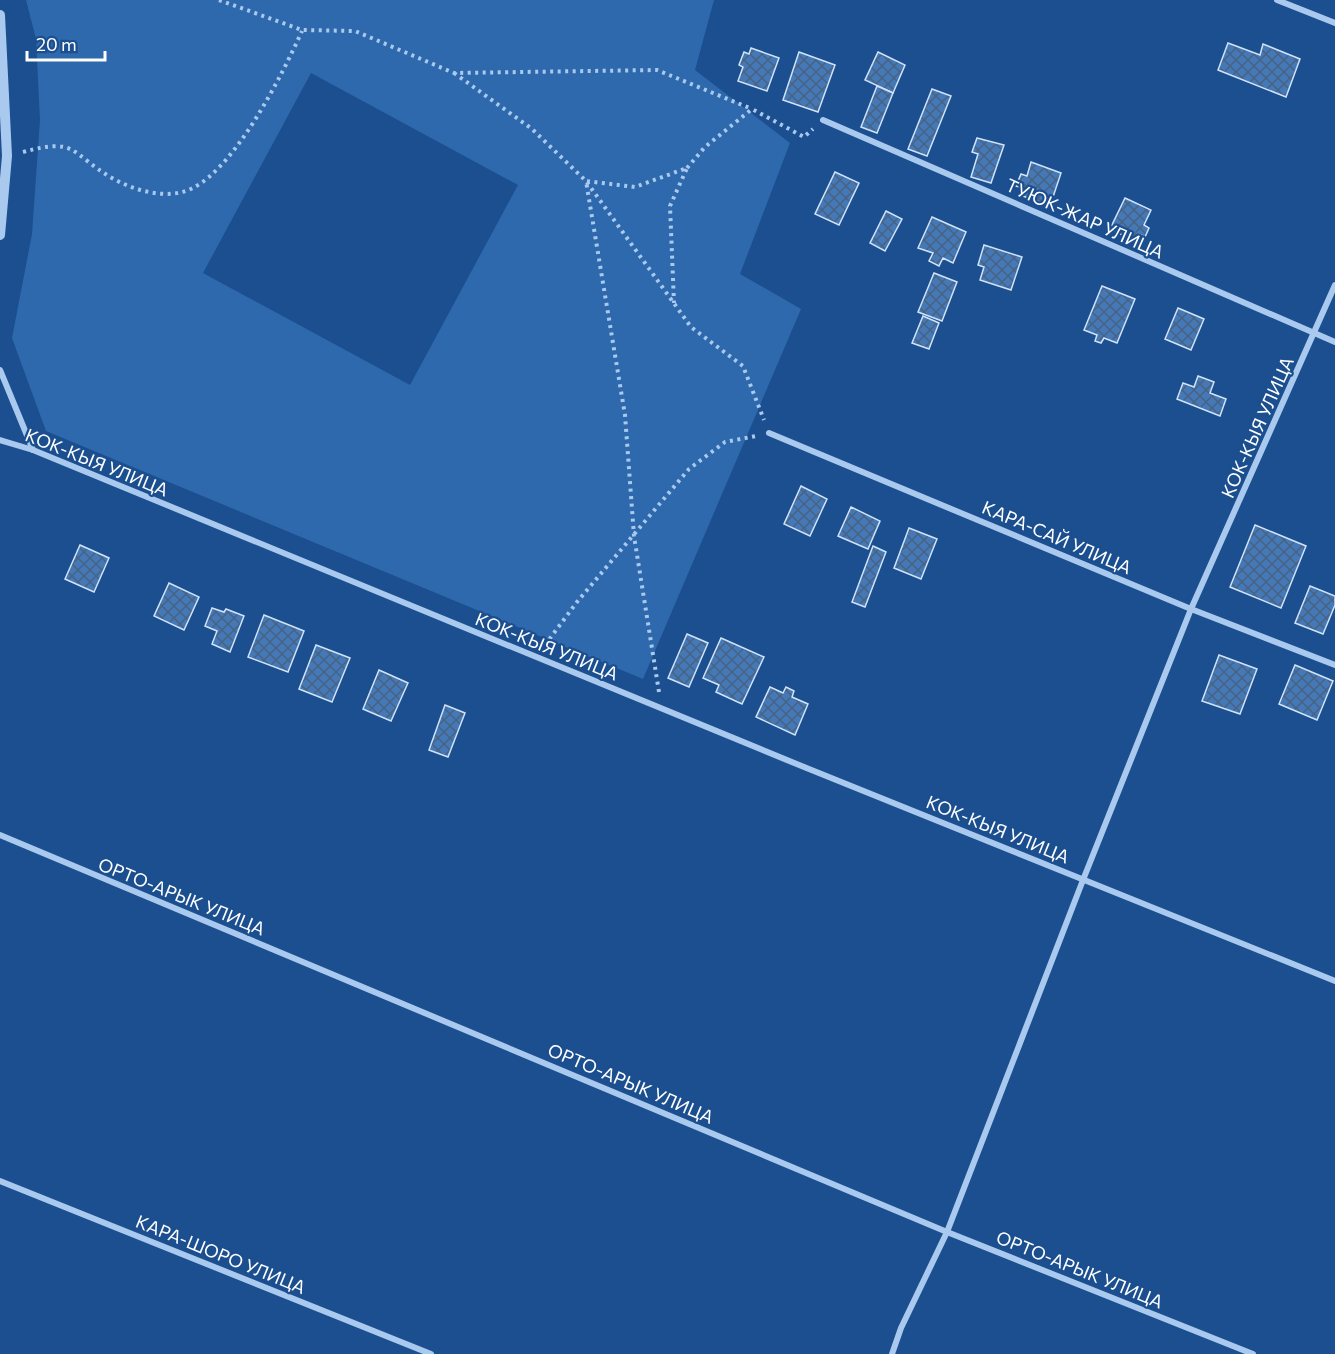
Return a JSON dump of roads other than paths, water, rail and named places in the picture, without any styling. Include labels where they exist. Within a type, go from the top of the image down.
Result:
[{"type":"street","points":[[1277,0],[1335,23]]},
{"type":"street","points":[[0,15],[8,156],[0,235]]},
{"type":"street","name":"ТУЮК-ЖАР УЛИЦА","points":[[823,120],[1335,342]]},
{"type":"street","name":"КОК-КЫЯ УЛИЦА","points":[[892,1354],[901,1328],[947,1232],[1191,609],[1315,335],[1335,285]]},
{"type":"street","points":[[0,370],[33,450]]},
{"type":"street","name":"КАРА-САЙ УЛИЦА","points":[[769,434],[1191,609],[1335,665]]},
{"type":"street","name":"КОК-КЫЯ УЛИЦА","points":[[0,440],[33,450],[534,659],[662,708],[1335,981]]},
{"type":"street","name":"ОРТО-АРЫК УЛИЦА","points":[[0,835],[947,1232],[1253,1354]]},
{"type":"street","name":"КАРА-ШОРО УЛИЦА","points":[[0,1181],[431,1354]]}]
